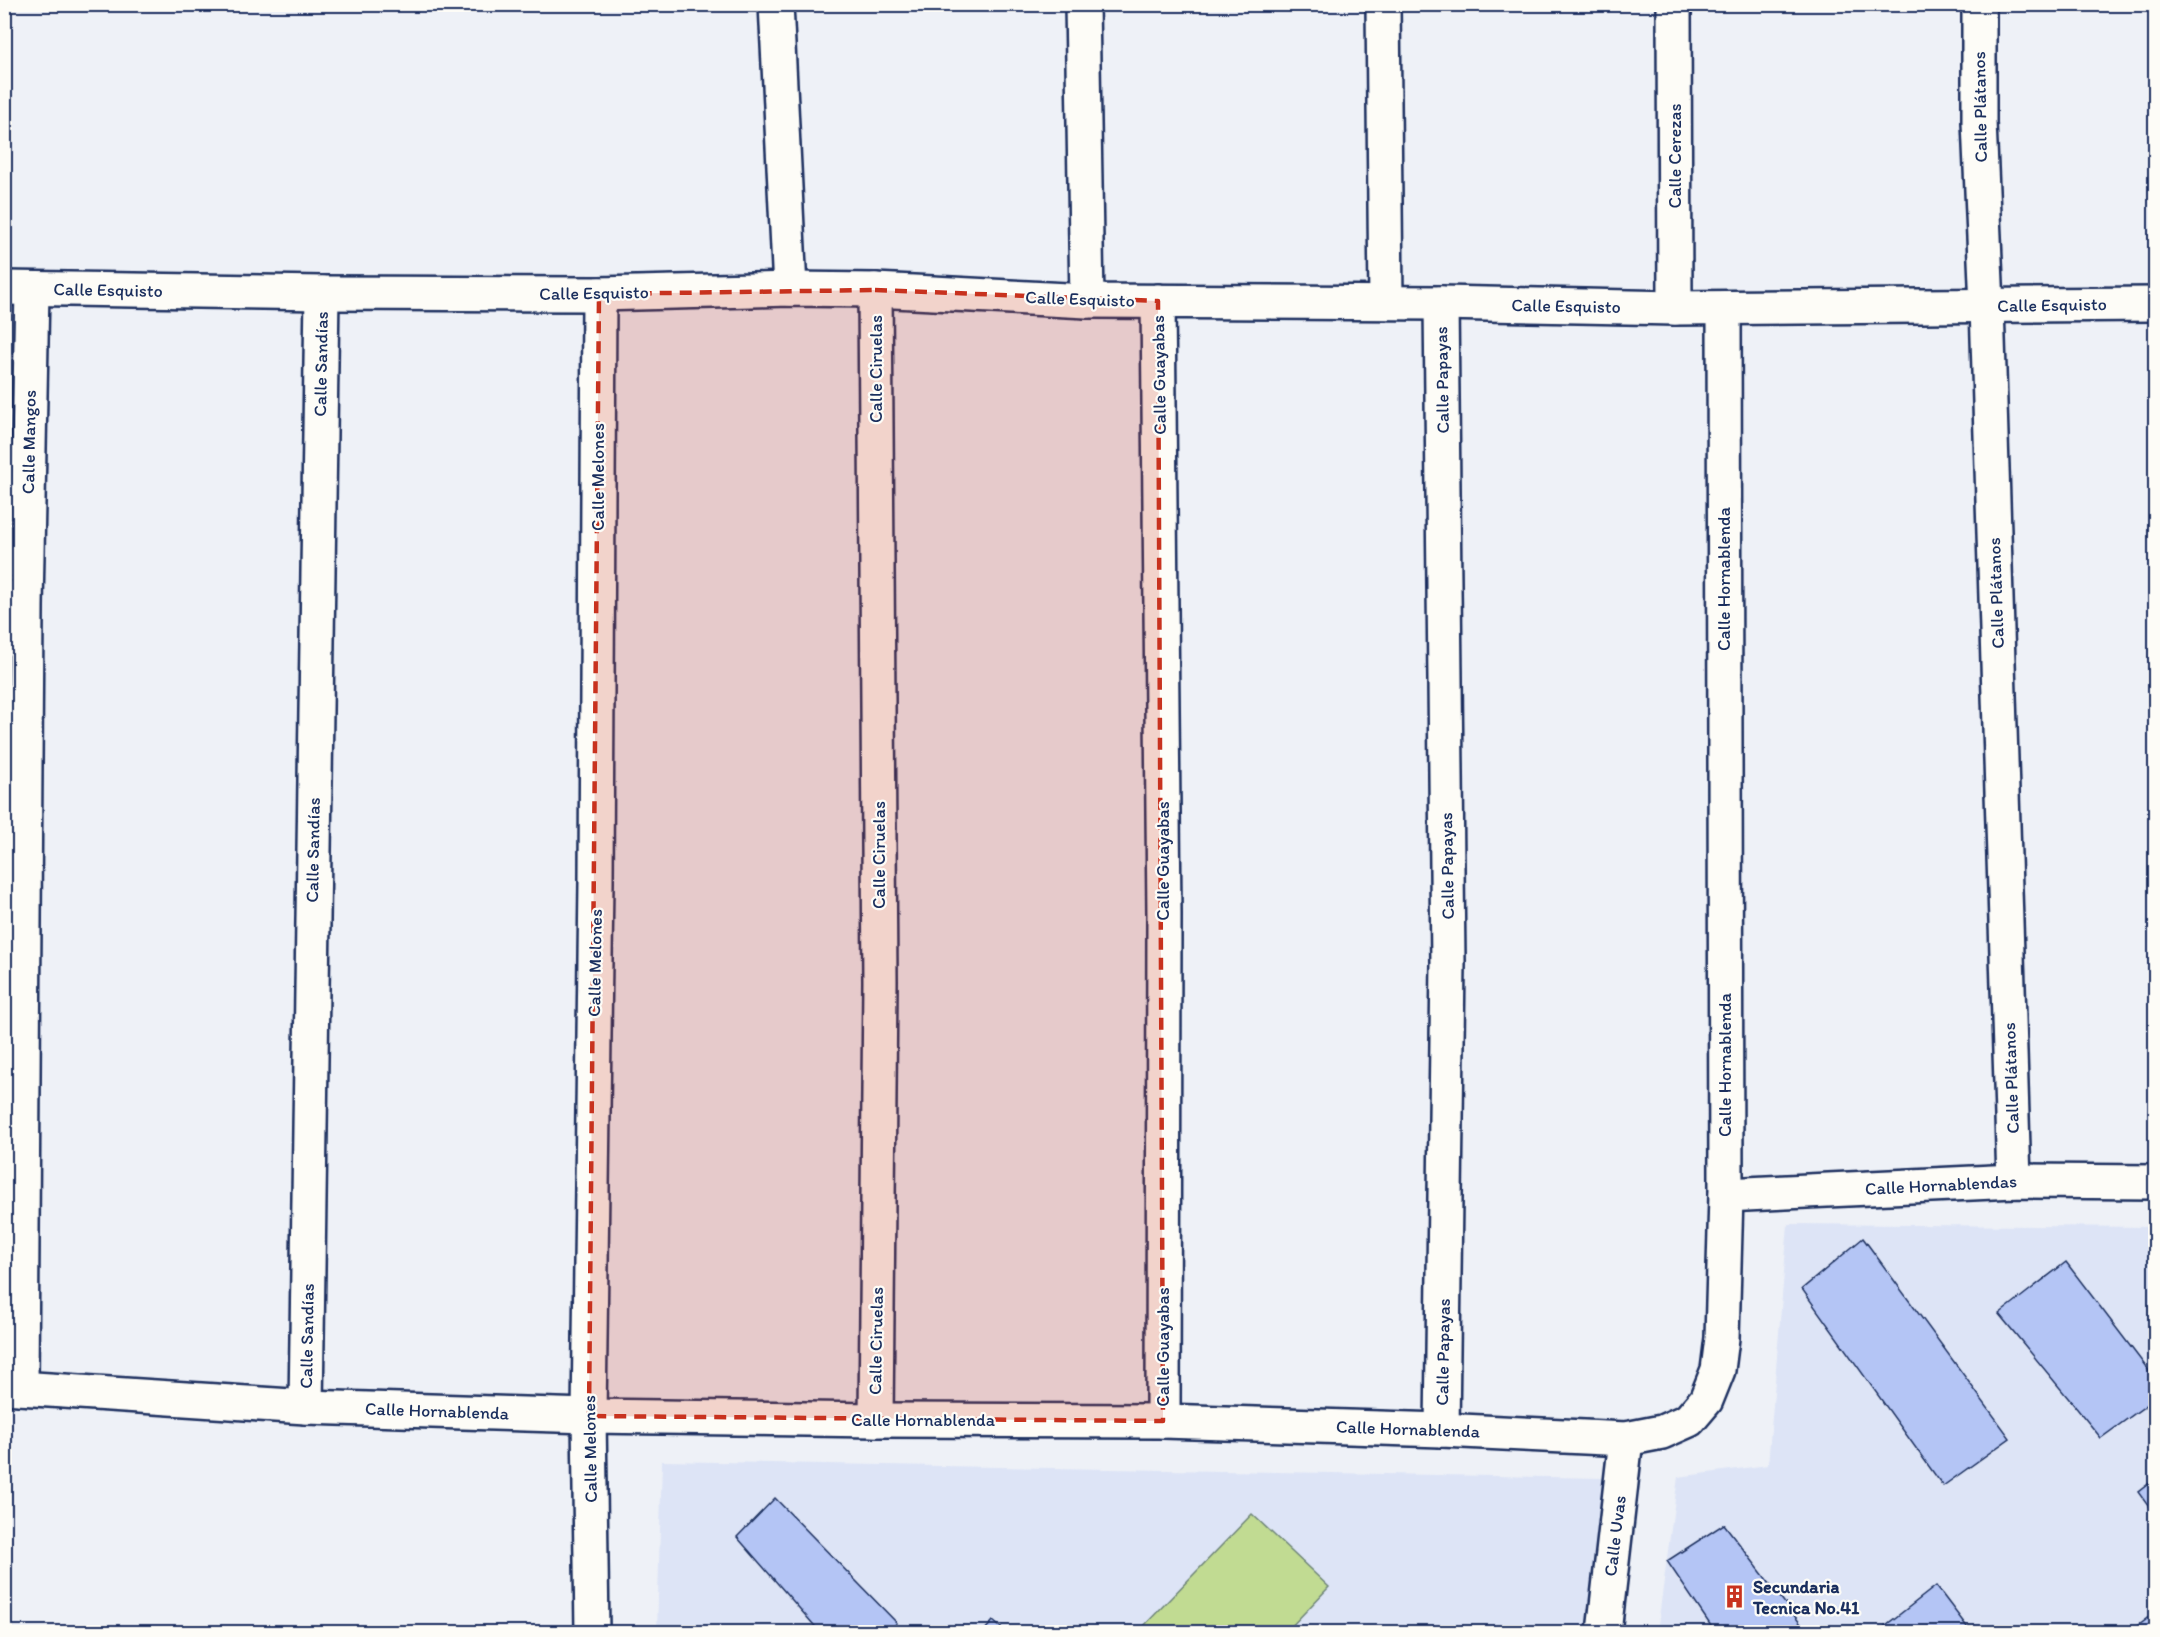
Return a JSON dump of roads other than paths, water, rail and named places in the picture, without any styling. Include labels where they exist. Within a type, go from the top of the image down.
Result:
[{"type":"street","points":[[776,4],[790,289]]},
{"type":"street","points":[[1082,4],[1087,301]]},
{"type":"street","points":[[1383,4],[1386,303]]},
{"type":"street","name":"Calle Cerezas","points":[[1674,4],[1676,308]]},
{"type":"street","name":"Calle Plátanos","points":[[1979,4],[1978,122],[1987,306],[2014,1181]]},
{"type":"street","name":"Calle Esquisto","points":[[18,289],[599,294],[790,289],[875,290],[1087,301],[1441,303],[1676,308],[2156,304]]},
{"type":"street","name":"Calle Mangos","points":[[13,1388],[18,289]]},
{"type":"street","name":"Calle Ciruelas","points":[[875,290],[880,981],[876,1420]]},
{"type":"street","name":"Calle Sandías","points":[[306,1407],[322,293]]},
{"type":"street","name":"Calle Melones","points":[[592,1632],[589,1416],[596,882],[599,294]]},
{"type":"street","name":"Calle Guayabas","points":[[1158,301],[1164,914],[1163,1421]]},
{"type":"street","name":"Calle Papayas","points":[[1441,303],[1448,963],[1442,1430]]},
{"type":"street","name":"Calle Hornablenda","points":[[13,1388],[306,1407],[589,1416],[1163,1421],[1442,1430],[1626,1439],[1662,1432],[1689,1420],[1706,1400],[1718,1370],[1722,1338],[1726,1195],[1724,308]]},
{"type":"street","name":"Calle Hornablendas","points":[[1726,1195],[2014,1181],[2156,1182]]},
{"type":"street","name":"Calle Uvas","points":[[1604,1632],[1626,1439]]},
{"type":"place","name":"Secundaria Tecnica No.41","points":[[1735,1597]]}]
